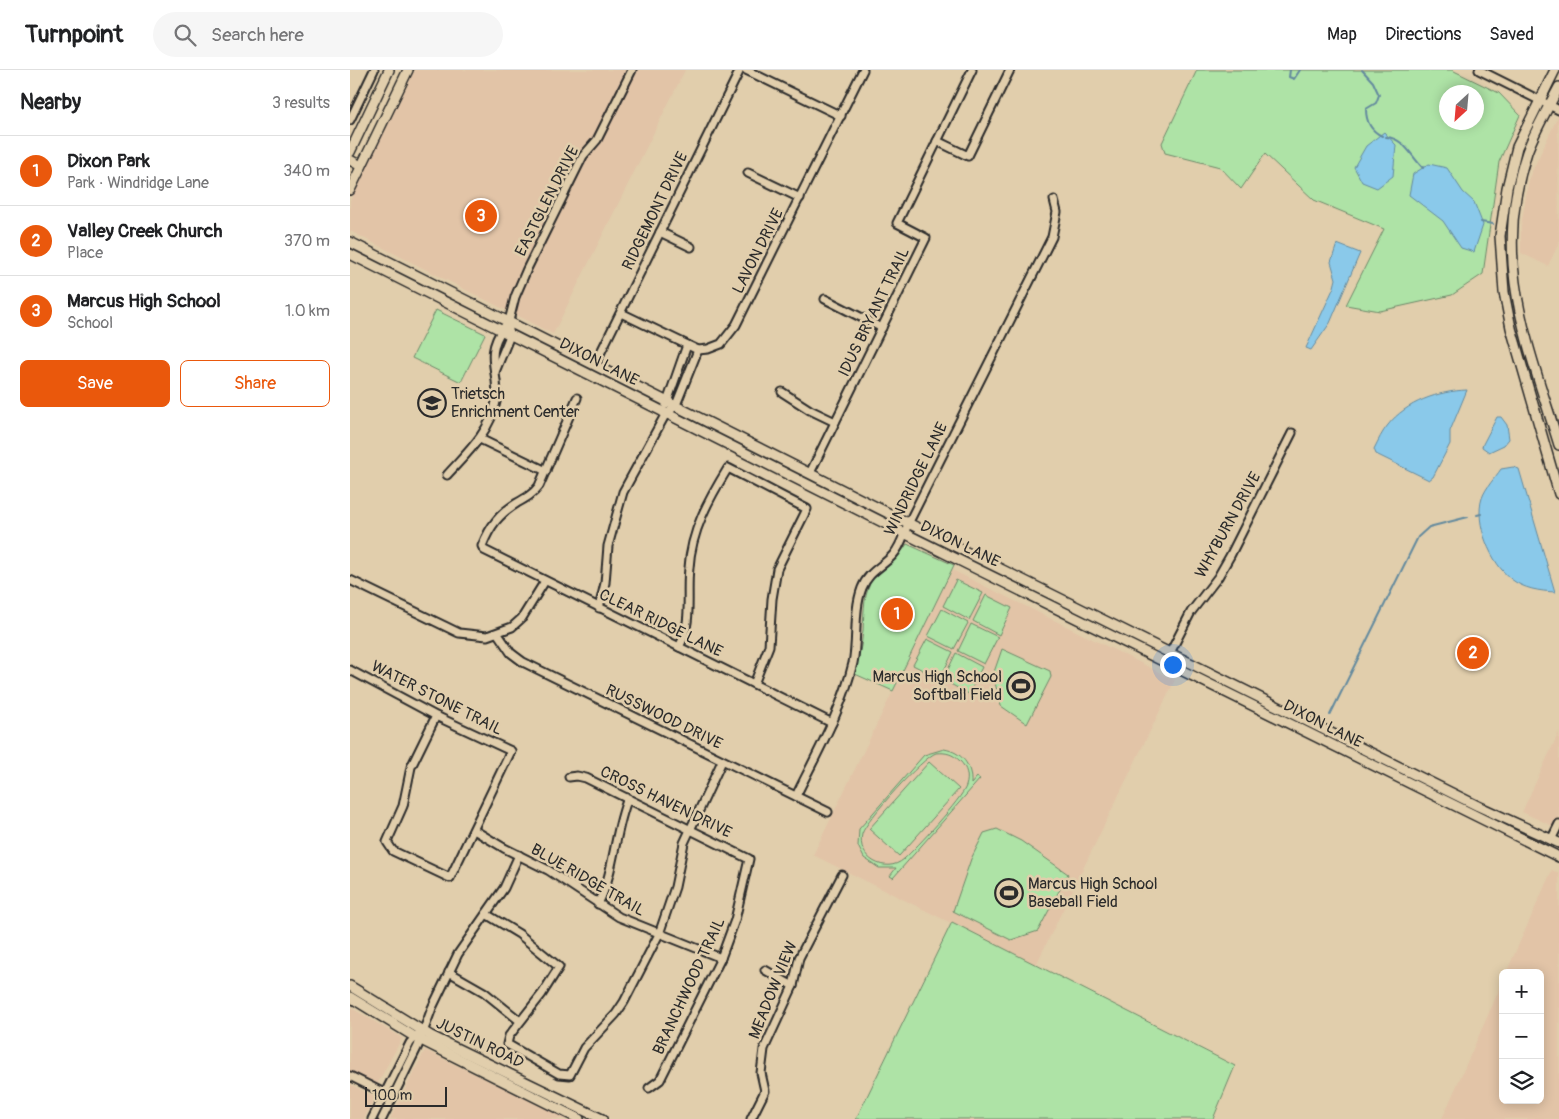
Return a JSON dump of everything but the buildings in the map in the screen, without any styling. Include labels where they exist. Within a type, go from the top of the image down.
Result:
[{"type":"main road","points":[[350,152],[389,70]]},
{"type":"main road","points":[[350,190],[408,70]]},
{"type":"main road","points":[[1556,70],[1517,147],[1506,188],[1500,236],[1504,292],[1511,328],[1559,494]]},
{"type":"main road","points":[[1543,442],[1558,442],[1522,325],[1514,290],[1511,236],[1517,190],[1527,152],[1559,87]]},
{"type":"main road","points":[[350,160],[361,166]]},
{"type":"main road","name":"DIXON LANE","points":[[350,242],[381,263],[468,313],[906,534],[1555,842]]},
{"type":"main road","name":"DIXON LANE","points":[[350,254],[381,263],[509,321],[1170,653],[1430,794],[1559,857]]},
{"type":"main road","points":[[468,313],[472,303]]},
{"type":"main road","points":[[1430,794],[1433,784]]},
{"type":"main road","points":[[1546,851],[1555,842]]},
{"type":"main road","name":"JUSTIN ROAD","points":[[350,986],[419,1036],[602,1119]]},
{"type":"main road","name":"JUSTIN ROAD","points":[[350,996],[419,1036],[579,1119]]},
{"type":"street","points":[[350,120],[353,108],[374,70]]},
{"type":"street","name":"EASTGLEN DRIVE","points":[[447,475],[480,439],[492,414],[496,400],[495,372],[492,363],[494,349],[506,332],[517,292],[583,156],[597,140],[632,70]]},
{"type":"street","name":"RIDGEMONT DRIVE","points":[[595,364],[740,70]]},
{"type":"street","points":[[746,70],[841,116]]},
{"type":"street","name":"LAVON DRIVE","points":[[698,350],[717,346],[731,333],[863,70]]},
{"type":"street","name":"IDUS BRYANT TRAIL","points":[[810,473],[926,238],[896,223],[972,70]]},
{"type":"street","points":[[938,141],[968,156],[1010,70]]},
{"type":"street","points":[[1479,70],[1559,110]]},
{"type":"street","points":[[748,173],[800,198]]},
{"type":"street","name":"WINDRIDGE LANE","points":[[796,796],[840,706],[853,662],[862,588],[877,567],[892,556],[906,534],[908,523],[1052,237],[1056,218],[1054,200]]},
{"type":"street","points":[[660,232],[691,247]]},
{"type":"street","points":[[825,300],[882,328]]},
{"type":"street","points":[[598,608],[606,583],[608,546],[624,492],[667,413],[676,405],[698,350],[621,313]]},
{"type":"street","points":[[667,413],[666,400],[687,345]]},
{"type":"street","points":[[782,392],[810,410],[835,422]]},
{"type":"street","points":[[480,439],[546,471],[577,398]]},
{"type":"street","name":"WHYBURN DRIVE","points":[[1170,653],[1191,612],[1218,577],[1230,556],[1292,433]]},
{"type":"street","points":[[679,648],[688,627],[689,567],[694,536],[705,508],[728,468],[807,509],[777,569],[772,599],[769,646],[754,684]]},
{"type":"street","name":"CLEAR RIDGE LANE","points":[[546,471],[534,493],[498,516],[482,546],[486,552],[832,723]]},
{"type":"street","points":[[350,580],[459,633],[487,636],[498,634],[522,618],[545,582]]},
{"type":"street","name":"RUSSWOOD DRIVE","points":[[498,634],[511,653],[523,662],[828,812]]},
{"type":"street","name":"WATER STONE TRAIL","points":[[350,670],[436,716],[511,751],[474,830]]},
{"type":"street","points":[[436,716],[411,768],[403,806],[389,834],[388,845],[393,851],[450,878],[474,830]]},
{"type":"street","points":[[486,914],[519,934],[559,967],[542,994],[506,1040],[509,1047],[559,1074],[566,1075],[573,1071],[584,1048],[609,1022],[624,1002],[659,934],[672,896],[680,855],[722,761]]},
{"type":"street","name":"CROSS HAVEN DRIVE","points":[[569,777],[586,778],[749,859]]},
{"type":"street","points":[[598,904],[604,893],[621,818],[628,798]]},
{"type":"street","points":[[1555,842],[1559,824]]},
{"type":"street","name":"BLUE RIDGE TRAIL","points":[[474,830],[548,870],[619,917],[721,958]]},
{"type":"street","points":[[382,1119],[458,954],[504,888],[519,855]]},
{"type":"street","name":"BRANCHWOOD TRAIL","points":[[649,1088],[660,1080],[721,958],[735,920],[749,859]]},
{"type":"street","name":"MEADOW VIEW","points":[[751,1119],[765,1090],[761,1073],[764,1049],[793,986],[799,958],[842,875]]},
{"type":"street","points":[[765,970],[793,986]]},
{"type":"street","points":[[449,972],[484,992],[520,1021]]},
{"type":"street","points":[[372,1119],[419,1036]]},
{"type":"street","points":[[350,1076],[392,1098]]},
{"type":"shaded area","points":[[415,70],[685,70],[553,334],[350,231],[350,201]]},
{"type":"shaded area","points":[[1558,116],[1559,243],[1548,266],[1521,253],[1521,226],[1529,178]]},
{"type":"shaded area","points":[[952,570],[1175,680],[1036,965],[813,855]]},
{"type":"shaded area","points":[[1559,732],[1559,829],[1522,812]]},
{"type":"shaded area","points":[[1552,870],[1559,874],[1559,1119],[1442,1119],[1499,990],[1499,1104],[1544,1104],[1544,969],[1508,969]]},
{"type":"shaded area","points":[[350,1007],[402,1038],[374,1090],[350,1078]]},
{"type":"shaded area","points":[[425,1050],[568,1119],[390,1119]]},
{"type":"shaded area","points":[[350,1084],[375,1097],[364,1119],[350,1119]]},
{"type":"green space","points":[[1197,70],[1452,70],[1483,85],[1439,85],[1439,130],[1484,130],[1484,86],[1499,93],[1520,115],[1499,162],[1483,274],[1452,295],[1380,311],[1346,305],[1384,229],[1314,200],[1265,154],[1241,189],[1220,167],[1165,153],[1162,143]]},
{"type":"green space","points":[[436,310],[485,334],[461,382],[412,358]]},
{"type":"green space","points":[[907,544],[954,565],[893,691],[855,674],[862,642],[866,595],[870,584],[883,568],[899,555]]},
{"type":"green space","points":[[956,580],[983,593],[969,620],[943,606]]},
{"type":"green space","points":[[986,595],[1012,608],[999,635],[973,621]]},
{"type":"green space","points":[[942,609],[968,623],[954,649],[928,636]]},
{"type":"green space","points":[[971,624],[998,637],[984,664],[958,651]]},
{"type":"green space","points":[[927,639],[953,652],[940,679],[913,665]]},
{"type":"green space","name":"Marcus High School Softball Field","points":[[1002,649],[1050,671],[1051,677],[1027,724],[1001,706],[993,675]]},
{"type":"green space","points":[[956,653],[982,667],[969,694],[943,680]]},
{"type":"green space","points":[[944,749],[956,753],[968,765],[971,784],[977,777],[980,779],[893,878],[890,876],[896,868],[879,868],[864,858],[858,846],[859,829],[924,755]],"holes":[[[940,753],[955,757],[964,767],[967,779],[963,792],[938,823],[904,859],[897,864],[889,865],[874,861],[868,857],[861,843],[862,834],[866,827],[873,816],[908,777],[929,757]]]},
{"type":"green space","points":[[929,762],[959,789],[899,856],[869,829]]},
{"type":"green space","name":"Marcus High School Baseball Field","points":[[997,829],[1021,841],[1068,874],[1038,931],[1011,940],[953,911],[971,859],[984,833]]},
{"type":"green space","points":[[952,922],[1235,1066],[1213,1119],[856,1119]]},
{"type":"water","points":[[1384,132],[1396,145],[1393,176],[1377,188],[1362,182],[1354,167],[1366,146]]},
{"type":"water","points":[[1429,164],[1447,168],[1463,192],[1474,202],[1483,225],[1474,252],[1461,248],[1443,221],[1409,195],[1413,174]]},
{"type":"water","points":[[1337,244],[1360,253],[1330,323],[1311,350],[1306,348],[1336,279],[1331,262]]},
{"type":"water","points":[[1467,390],[1450,431],[1450,444],[1433,477],[1429,480],[1376,454],[1374,449],[1384,431],[1395,417],[1404,410],[1434,395]]},
{"type":"water","points":[[1497,417],[1501,417],[1507,425],[1509,439],[1504,445],[1489,452],[1482,447]]},
{"type":"water","points":[[1513,467],[1519,469],[1555,592],[1532,589],[1511,579],[1497,563],[1486,542],[1480,519],[1482,498],[1488,486],[1501,469]]},
{"type":"waterway","points":[[1290,70],[1289,77],[1294,79],[1300,70]]},
{"type":"waterway","points":[[1362,70],[1373,82],[1379,95],[1376,103],[1366,109],[1367,118],[1372,128],[1382,136]]},
{"type":"waterway","points":[[1386,137],[1398,141],[1407,148],[1423,168]]},
{"type":"waterway","points":[[1481,222],[1493,224]]},
{"type":"waterway","points":[[1477,515],[1481,514]]},
{"type":"waterway","points":[[1330,715],[1418,537],[1429,527],[1468,517]]},
{"type":"place","name":"Marcus High School","points":[[481,216]]},
{"type":"place","name":"Trietsch Enrichment Center","points":[[432,403]]},
{"type":"place","name":"Dixon Park","points":[[897,614]]},
{"type":"place","name":"Valley Creek Church","points":[[1473,653]]},
{"type":"place","name":"Marcus High School Softball Field","points":[[1021,686]]},
{"type":"place","name":"Marcus High School Baseball Field","points":[[1009,893]]}]
